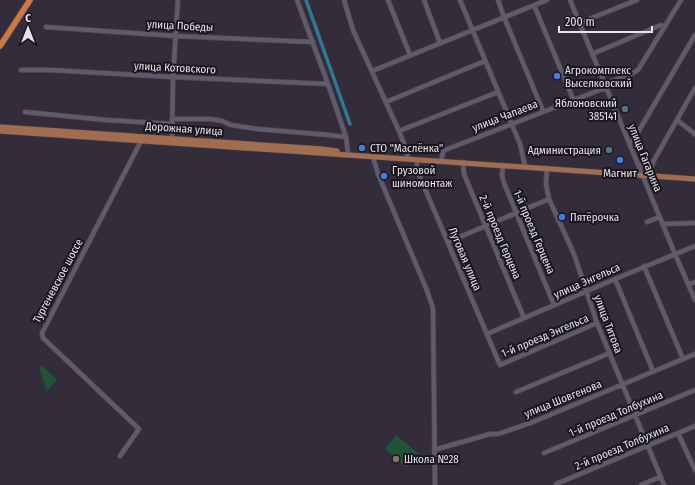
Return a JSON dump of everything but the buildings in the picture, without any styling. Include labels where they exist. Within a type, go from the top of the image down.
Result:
[{"type":"highway","points":[[0,41],[28,0]]},
{"type":"highway","points":[[0,46],[28,0]]},
{"type":"main road","name":"Дорожная улица","points":[[0,127],[367,156]]},
{"type":"main road","name":"Дорожная улица","points":[[0,131],[142,138],[172,138],[321,149],[373,157],[525,166],[695,179]]},
{"type":"street","points":[[172,138],[173,78],[178,0]]},
{"type":"street","points":[[297,0],[346,137],[348,153]]},
{"type":"street","points":[[344,0],[353,30],[399,131],[408,159]]},
{"type":"street","points":[[388,0],[410,55]]},
{"type":"street","points":[[424,0],[440,43]]},
{"type":"street","points":[[460,0],[523,153],[525,166]]},
{"type":"street","points":[[498,0],[543,111]]},
{"type":"street","points":[[372,71],[547,0]]},
{"type":"street","name":"улица Гагарина","points":[[570,0],[604,86],[639,164],[659,217],[695,300]]},
{"type":"street","points":[[579,23],[638,0]]},
{"type":"street","points":[[592,54],[661,25],[665,27],[680,0]]},
{"type":"street","points":[[534,5],[574,99]]},
{"type":"street","name":"улица Победы","points":[[46,27],[176,36],[312,42]]},
{"type":"street","name":"улица Чапаева","points":[[441,161],[442,152],[445,150],[574,99],[636,72],[665,27]]},
{"type":"street","points":[[629,142],[634,139],[695,35]]},
{"type":"street","points":[[386,102],[485,61]]},
{"type":"street","name":"улица Котовского","points":[[22,70],[50,70],[173,78],[328,84]]},
{"type":"street","points":[[649,176],[653,162],[695,90]]},
{"type":"street","points":[[399,131],[498,92]]},
{"type":"street","points":[[26,112],[106,120],[172,124]]},
{"type":"street","points":[[172,119],[211,119],[222,121],[231,125],[258,129],[346,137]]},
{"type":"street","points":[[677,120],[695,134]]},
{"type":"street","name":"Тургеневское шоссе","points":[[120,456],[138,429],[43,338],[42,333],[142,138]]},
{"type":"street","points":[[373,157],[378,174],[433,308],[435,485]]},
{"type":"street","name":"Луговая улица","points":[[417,160],[417,170],[500,365]]},
{"type":"street","name":"2-й проезд Герцена","points":[[463,162],[464,174],[524,318]]},
{"type":"street","points":[[639,164],[649,166],[653,162]]},
{"type":"street","name":"1-й проезд Герцена","points":[[503,165],[502,176],[504,183],[554,305]]},
{"type":"street","name":"улица Титова","points":[[547,168],[546,184],[549,199],[574,254],[597,323],[664,485]]},
{"type":"street","points":[[448,242],[549,199]]},
{"type":"street","points":[[647,222],[659,217]]},
{"type":"street","points":[[662,224],[695,223]]},
{"type":"street","name":"улица Энгельса","points":[[487,334],[644,266],[695,246]]},
{"type":"street","points":[[644,266],[683,359]]},
{"type":"street","points":[[614,279],[653,371]]},
{"type":"street","points":[[688,284],[695,282]]},
{"type":"street","name":"1-й проезд Энгельса","points":[[500,365],[597,323]]},
{"type":"street","points":[[516,392],[610,353]]},
{"type":"street","name":"улица Шовгенова","points":[[434,450],[490,434],[498,434],[533,422],[695,354]]},
{"type":"street","name":"1-й проезд Толбухина","points":[[544,453],[695,390]]},
{"type":"street","name":"2-й проезд Толбухина","points":[[556,484],[695,426]]},
{"type":"street","points":[[678,433],[695,470]]},
{"type":"street","points":[[642,485],[660,477]]},
{"type":"green space","points":[[42,366],[57,380],[48,390],[46,389],[40,370]]},
{"type":"green space","points":[[396,435],[418,453],[406,467],[385,449]]},
{"type":"waterway","points":[[306,0],[350,124]]},
{"type":"place","name":"Агрокомплекс Выселковский","points":[[557,76]]},
{"type":"place","name":"Яблоновский 385141","points":[[625,109]]},
{"type":"place","name":"СТО \"Маслёнка\"","points":[[362,148]]},
{"type":"place","name":"Администрация","points":[[609,150]]},
{"type":"place","name":"Магнит","points":[[620,160]]},
{"type":"place","name":"Грузовой шиномонтаж","points":[[384,176]]},
{"type":"place","name":"Пятёрочка","points":[[562,217]]},
{"type":"place","name":"Школа №28","points":[[396,459]]}]
